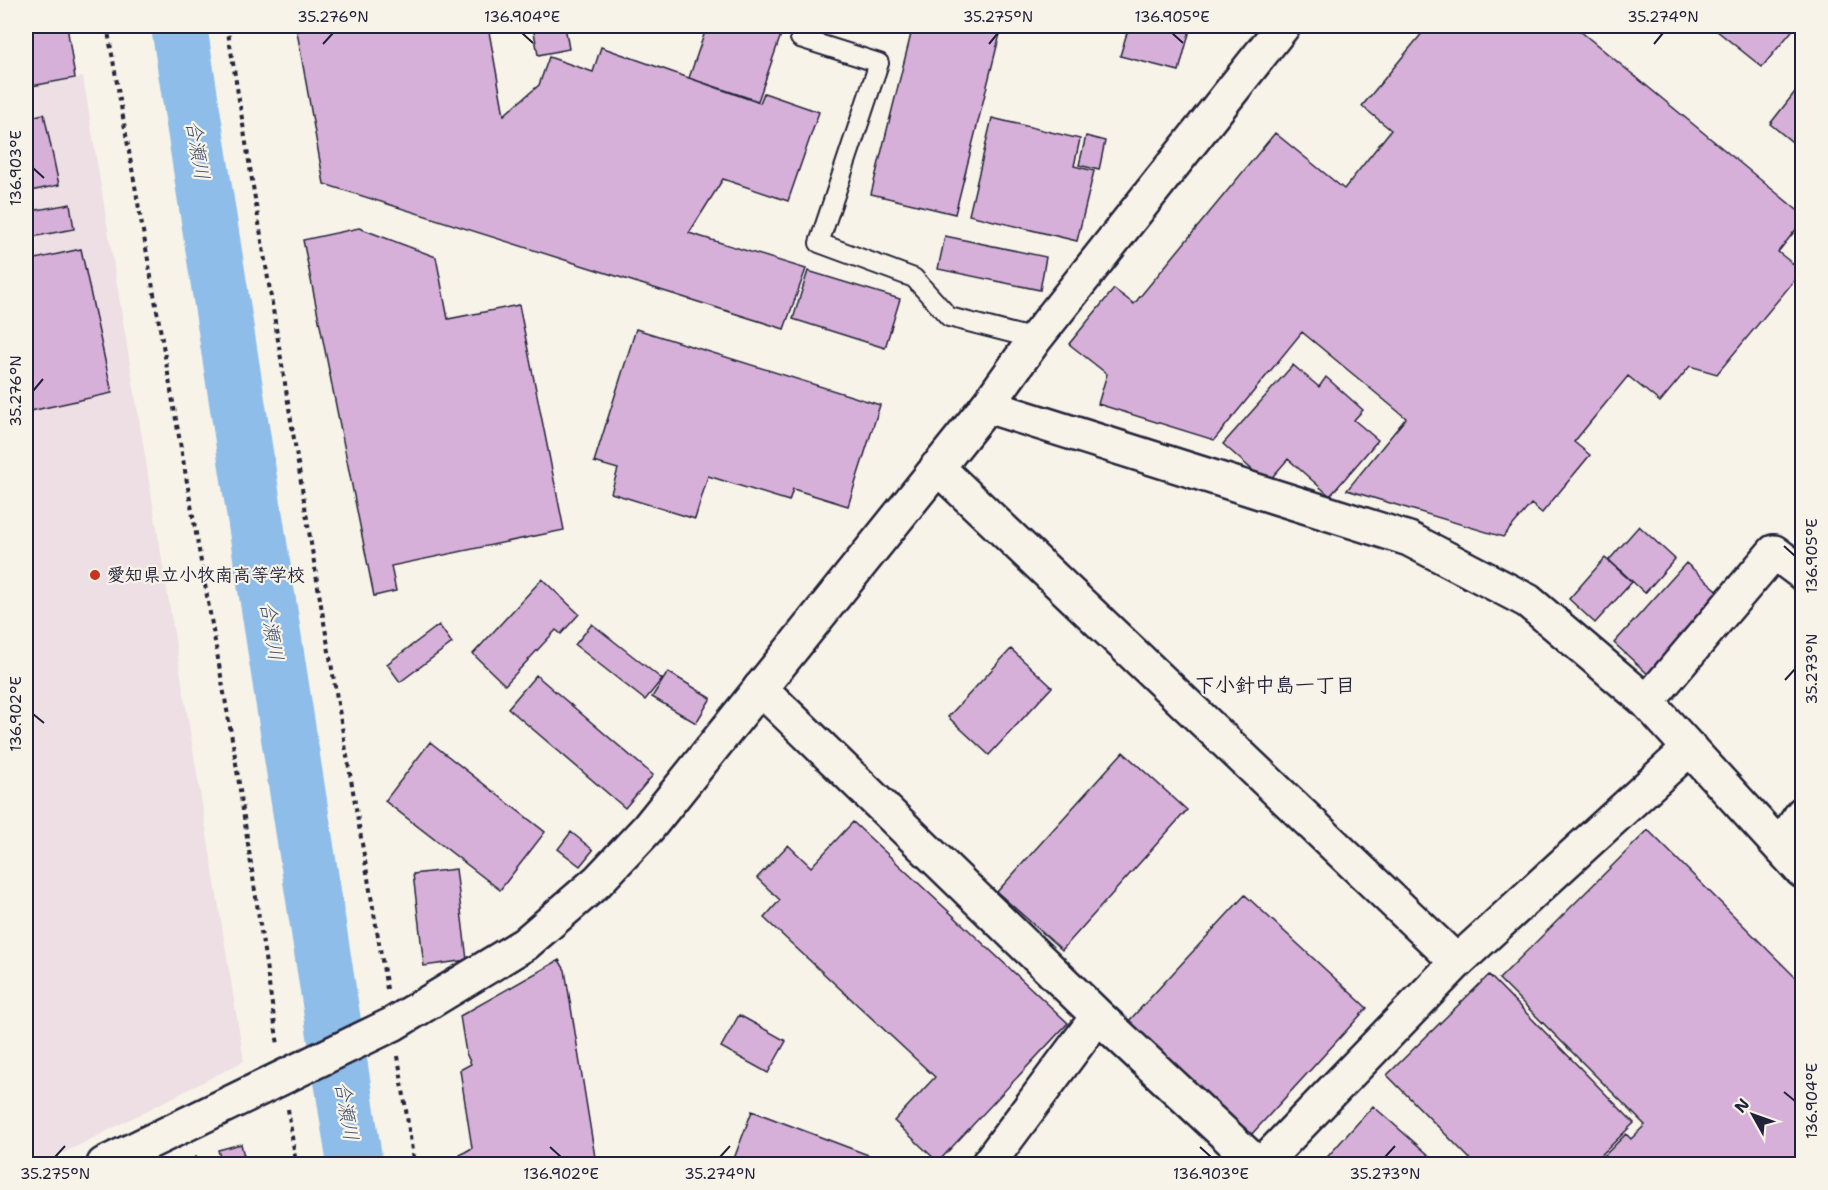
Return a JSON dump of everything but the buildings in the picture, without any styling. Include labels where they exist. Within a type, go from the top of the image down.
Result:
[{"type":"street","points":[[104,1164],[393,1024],[525,944],[598,881],[648,828],[987,406],[1035,339],[1283,26]]},
{"type":"street","points":[[987,406],[1409,539],[1528,601],[1647,702],[1803,871]]},
{"type":"street","points":[[937,467],[1457,962]]},
{"type":"street","points":[[1647,702],[1774,552],[1803,573]]},
{"type":"street","points":[[760,688],[1098,1016],[1257,1164]]},
{"type":"street","points":[[1262,1164],[1457,962],[1690,748]]},
{"type":"street","points":[[1780,846],[1803,814]]},
{"type":"street","points":[[988,1164],[1098,1016]]},
{"type":"lane","points":[[800,38],[879,63],[819,243],[914,278],[949,317],[1035,339]]},
{"type":"path","points":[[107,26],[234,750],[287,1075],[296,1164]]},
{"type":"path","points":[[227,26],[322,611],[393,1024],[414,1164]]},
{"type":"shaded area","name":"愛知県立小牧南高等学校","points":[[83,77],[244,1061],[42,1164],[26,1164],[26,88]]},
{"type":"waterway","name":"合瀬川","points":[[179,26],[355,1164]]},
{"type":"place","name":"愛知県立小牧南高等学校","points":[[95,575]]},
{"type":"district","name":"下小針中島一丁目","points":[[1275,685]]}]
